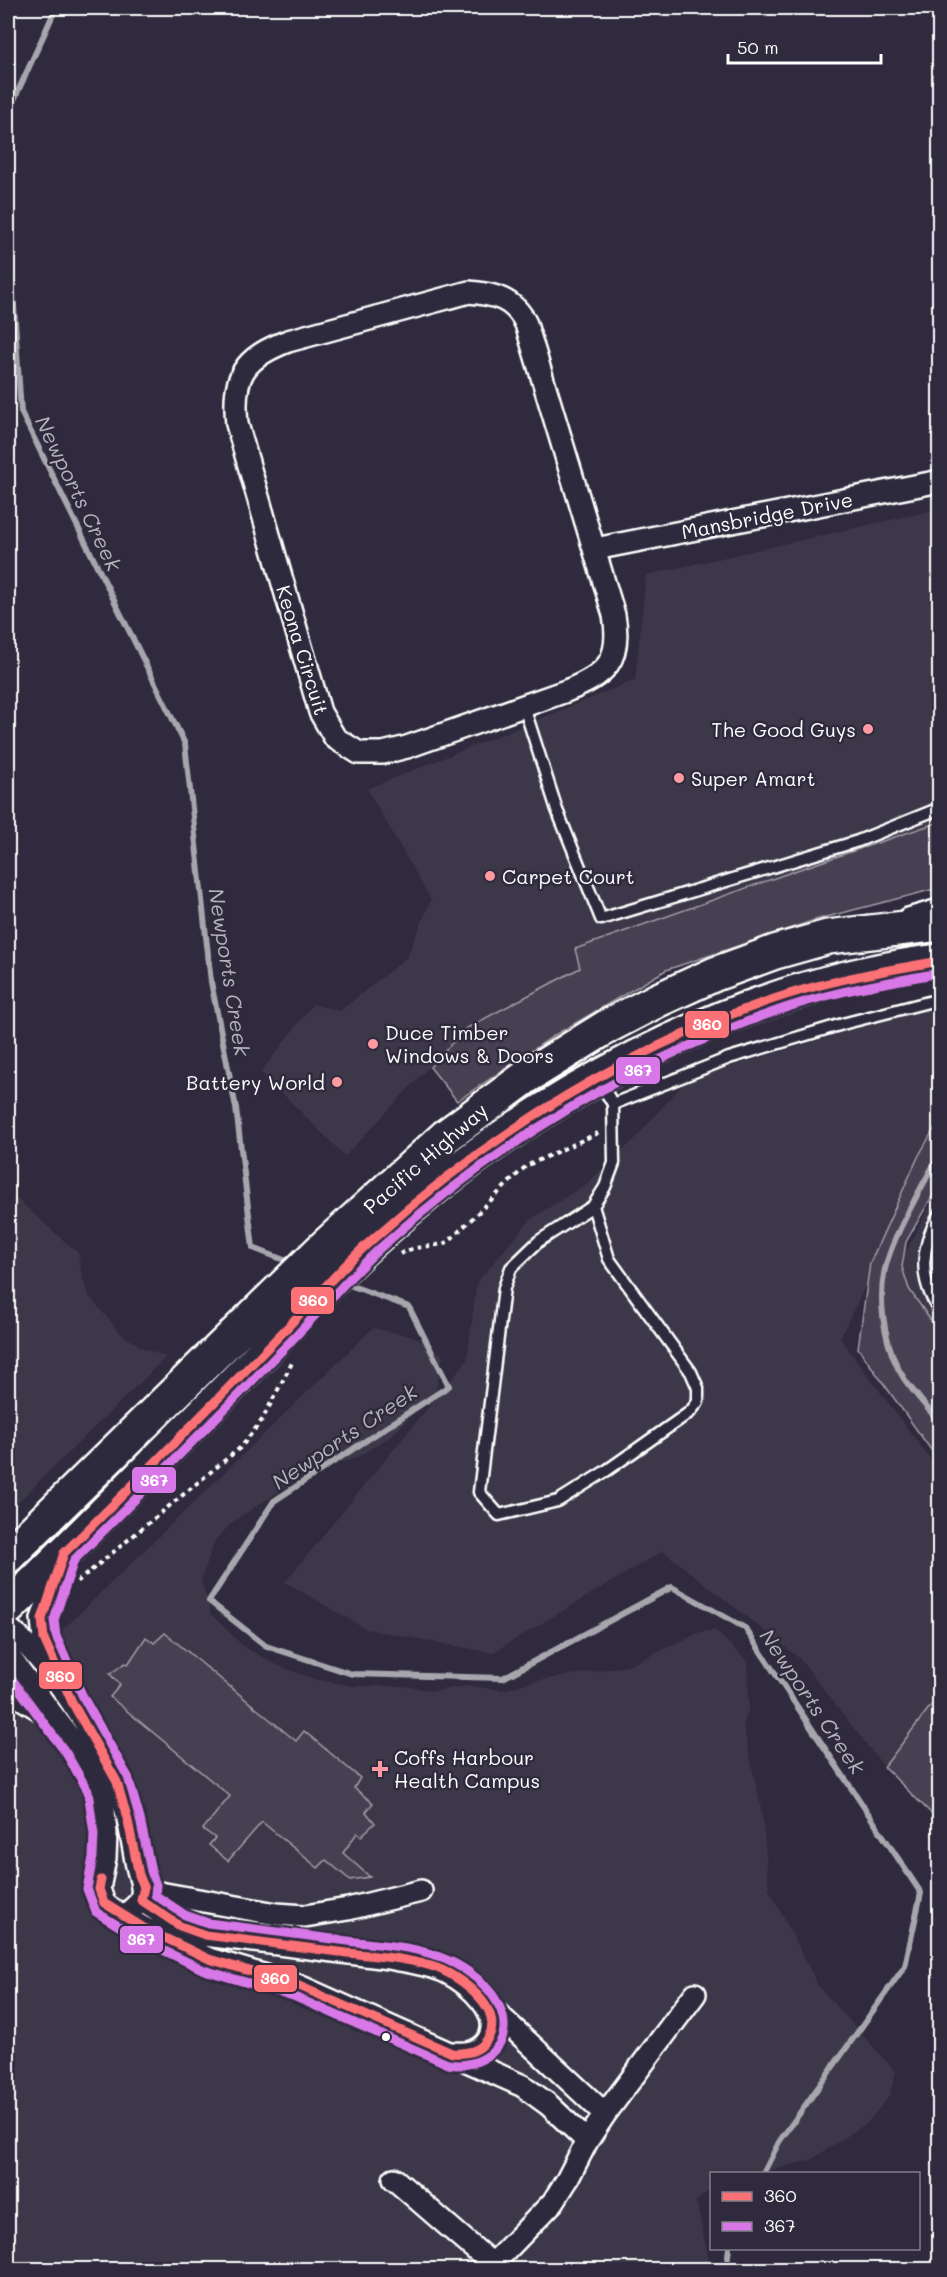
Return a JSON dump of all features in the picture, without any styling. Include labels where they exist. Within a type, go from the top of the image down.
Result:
[{"type":"highway","name":"Pacific Highway","points":[[8,1608],[308,1306],[335,1255],[454,1130],[526,1077],[608,1026],[715,974],[775,952],[828,937],[939,924]]},
{"type":"highway","name":"Pacific Highway","points":[[8,1556],[283,1286],[335,1255],[372,1240],[492,1145],[605,1091],[632,1059],[683,1034],[759,1004],[857,975],[898,966],[939,961]]},
{"type":"street","name":"Keona Circuit","points":[[469,292],[487,293],[509,302],[520,311],[526,324],[595,549],[617,631],[615,652],[605,669],[592,680],[524,707],[383,753],[359,753],[334,738],[320,712],[237,424],[234,398],[237,385],[249,362],[265,350],[288,341],[469,292]]},
{"type":"street","name":"Mansbridge Drive","points":[[595,549],[939,481]]},
{"type":"street","points":[[64,1553],[47,1598],[42,1629],[44,1639],[72,1702],[117,1782],[128,1821],[141,1889],[131,1910],[115,1911]]},
{"type":"street","points":[[8,1628],[30,1650],[72,1702]]},
{"type":"street","points":[[8,1655],[88,1766],[99,1787],[106,1834],[99,1889],[104,1903],[144,1928],[209,1959],[297,1985],[523,2086],[537,2095],[587,2140]]},
{"type":"street","points":[[8,1690],[34,1704],[59,1724]]},
{"type":"street","points":[[101,1882],[117,1868],[131,1870],[141,1889],[180,1926],[192,1931],[417,1963],[448,1973],[479,1996],[605,2114]]},
{"type":"street","points":[[141,1889],[276,1914],[305,1916],[348,1909],[421,1891]]},
{"type":"street","points":[[394,2179],[496,2267],[553,2202],[587,2140],[695,1994]]},
{"type":"street","points":[[452,2053],[474,2052],[488,2041],[492,2032],[492,2022],[479,1996]]},
{"type":"lane","points":[[524,707],[557,810],[601,919],[858,841],[939,808]]},
{"type":"lane","points":[[828,937],[939,903]]},
{"type":"lane","points":[[592,1206],[609,1259],[691,1372],[698,1388],[698,1402],[681,1419],[558,1501],[499,1515],[479,1492],[504,1288],[512,1268],[539,1241],[592,1206],[605,1187],[614,1163],[613,1126],[605,1091],[939,999]]},
{"type":"lane","points":[[939,1213],[931,1227],[924,1252],[923,1274],[939,1311]]},
{"type":"path","points":[[391,1261],[412,1248],[448,1242],[526,1166],[613,1126]]},
{"type":"path","points":[[73,1587],[88,1572],[241,1447],[262,1420],[297,1356]]},
{"type":"shaded area","points":[[939,509],[939,866],[465,1029],[345,1156],[261,1072],[313,1004],[340,1011],[407,957],[431,900],[367,789],[635,680],[646,575]]},
{"type":"shaded area","points":[[939,822],[939,888],[815,920],[666,970],[555,1035],[457,1101],[430,1067],[465,1029],[580,968],[575,949]]},
{"type":"shaded area","points":[[924,1008],[939,1009],[939,1134],[840,1338],[939,1471],[939,1695],[884,1767],[799,1658],[663,1551],[492,1653],[366,1629],[285,1582],[467,1360],[477,1282],[531,1219],[586,1184],[634,1140],[686,1080]]},
{"type":"shaded area","points":[[939,1120],[939,1184],[906,1242],[902,1267],[909,1289],[939,1332],[939,1461],[858,1348],[870,1263],[918,1157]]},
{"type":"shaded area","points":[[939,1188],[939,1349],[894,1275]]},
{"type":"shaded area","points":[[8,1191],[78,1253],[82,1277],[90,1297],[120,1333],[141,1347],[166,1357],[8,1512]]},
{"type":"shaded area","name":"Coffs Harbour Health Campus","points":[[373,1328],[415,1337],[443,1355],[436,1391],[391,1436],[354,1459],[307,1473],[234,1521],[215,1540],[201,1580],[211,1614],[244,1647],[279,1666],[314,1679],[353,1686],[405,1686],[433,1691],[468,1686],[503,1690],[534,1681],[628,1666],[700,1632],[715,1630],[747,1661],[749,1708],[743,1725],[762,1813],[769,1889],[819,1987],[896,2072],[890,2095],[867,2123],[811,2160],[762,2172],[710,2172],[710,2190],[696,2201],[710,2266],[715,2269],[8,2270],[8,1683]]},
{"type":"shaded area","points":[[165,1633],[296,1741],[304,1731],[360,1778],[354,1788],[373,1803],[366,1812],[375,1823],[361,1836],[357,1833],[343,1853],[370,1877],[350,1880],[326,1860],[318,1868],[262,1822],[228,1861],[209,1845],[215,1838],[203,1829],[230,1796],[110,1697],[120,1685],[110,1674],[125,1663],[128,1664],[146,1637],[154,1643]]},
{"type":"shaded area","points":[[939,1695],[939,1821],[884,1767]]},
{"type":"waterway","name":"Newports Creek","points":[[8,113],[56,8]]},
{"type":"waterway","name":"Newports Creek","points":[[8,216],[21,412],[185,744],[211,982],[236,1108],[253,1248],[292,1263]]},
{"type":"waterway","points":[[940,1153],[893,1245],[887,1260],[882,1287],[885,1329],[898,1369],[940,1423]]},
{"type":"waterway","name":"Newports Creek","points":[[344,1283],[409,1307],[449,1386],[274,1501],[209,1601],[266,1646],[352,1674],[503,1678],[672,1587],[745,1628],[921,1893],[905,1966],[779,2142],[764,2172]]},
{"type":"waterway","name":"Newports Creek","points":[[726,2270],[729,2250]]},
{"type":"transit line","name":"360","points":[[141,1900],[144,1887],[139,1875],[117,1782],[72,1702],[44,1639],[42,1619],[64,1553],[201,1416],[361,1250],[418,1200],[515,1128],[619,1066],[729,1015],[824,984],[940,961]]},
{"type":"transit line","name":"367","points":[[8,1674],[66,1753],[88,1791],[94,1834],[93,1857],[87,1889],[96,1912],[138,1938],[204,1970],[293,1996],[448,2064],[473,2063],[493,2052],[500,2043],[503,2033],[504,2021],[500,2008],[491,1993],[478,1980],[463,1968],[447,1960],[399,1947],[208,1923],[185,1915],[155,1895],[156,1885],[128,1777],[83,1697],[56,1636],[54,1620],[74,1560],[237,1397],[379,1249],[424,1210],[520,1139],[623,1078],[677,1051],[732,1028],[825,996],[940,973]]},
{"type":"transit line","name":"360","points":[[101,1880],[99,1889],[104,1903],[144,1928],[209,1959],[297,1985],[452,2053],[473,2051],[485,2043],[488,2038],[492,2027],[491,2016],[486,2005],[468,1986],[437,1968],[392,1958],[205,1935],[180,1926],[141,1900]]},
{"type":"place","name":"The Good Guys","points":[[868,729]]},
{"type":"place","name":"Super Amart","points":[[679,778]]},
{"type":"place","name":"Carpet Court","points":[[490,876]]},
{"type":"place","name":"Duce Timber Windows & Doors","points":[[373,1044]]},
{"type":"place","name":"Battery World","points":[[337,1082]]},
{"type":"place","name":"Coffs Harbour Health Campus","points":[[380,1769]]}]
